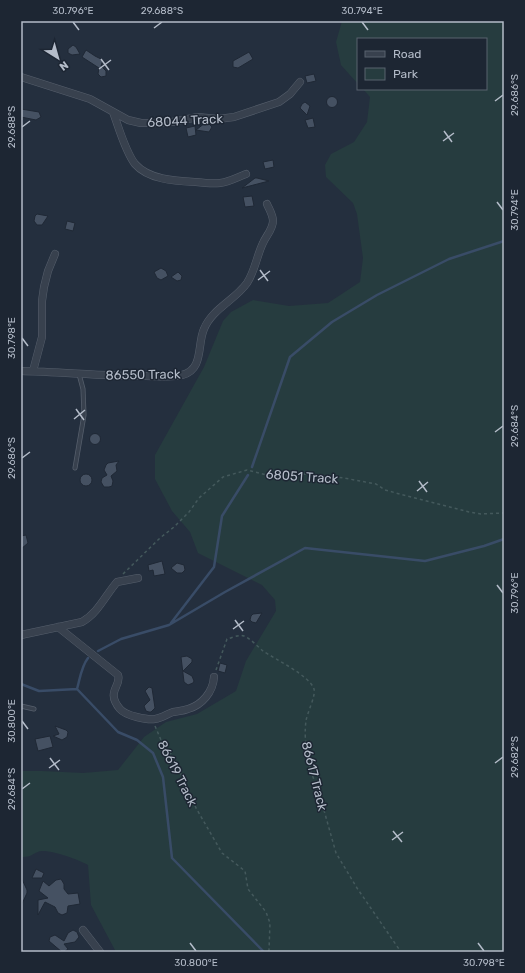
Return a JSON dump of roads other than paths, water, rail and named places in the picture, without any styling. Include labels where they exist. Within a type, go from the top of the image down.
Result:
[{"type":"street","name":"68044 Track","points":[[21,77],[90,99],[128,120],[147,123],[172,122],[198,117],[218,119],[234,118],[279,102],[290,94],[300,82]]},
{"type":"street","points":[[113,112],[130,156],[135,164],[143,171],[178,182],[212,184],[226,182],[246,174]]},
{"type":"street","name":"86550 Track","points":[[21,371],[171,376],[183,375],[190,372],[197,363],[202,334],[208,321],[243,288],[251,276],[262,245],[271,229],[273,222],[272,214],[267,204]]},
{"type":"street","points":[[33,371],[42,337],[44,287],[48,271],[55,254]]},
{"type":"street","points":[[21,635],[76,624],[89,618],[117,582],[138,578]]},
{"type":"street","points":[[58,627],[118,675],[119,680],[115,687],[114,697],[120,709],[126,714],[156,719],[174,712],[189,709],[198,704],[210,692],[214,685],[214,677]]},
{"type":"street","points":[[83,930],[100,952]]},
{"type":"lane","points":[[75,468],[84,415],[84,389],[79,374]]},
{"type":"lane","points":[[21,706],[34,709]]},
{"type":"waterway","points":[[252,467],[290,357],[332,322],[377,295],[449,259],[504,241]]},
{"type":"waterway","points":[[171,623],[214,567],[222,516],[248,475]]},
{"type":"waterway","points":[[98,651],[121,639],[169,625],[305,548],[425,561],[484,546],[504,539]]},
{"type":"waterway","points":[[21,684],[39,691],[77,689],[82,669],[88,658]]},
{"type":"waterway","points":[[77,689],[118,732],[137,740],[153,753],[163,777],[172,858],[264,952]]}]
